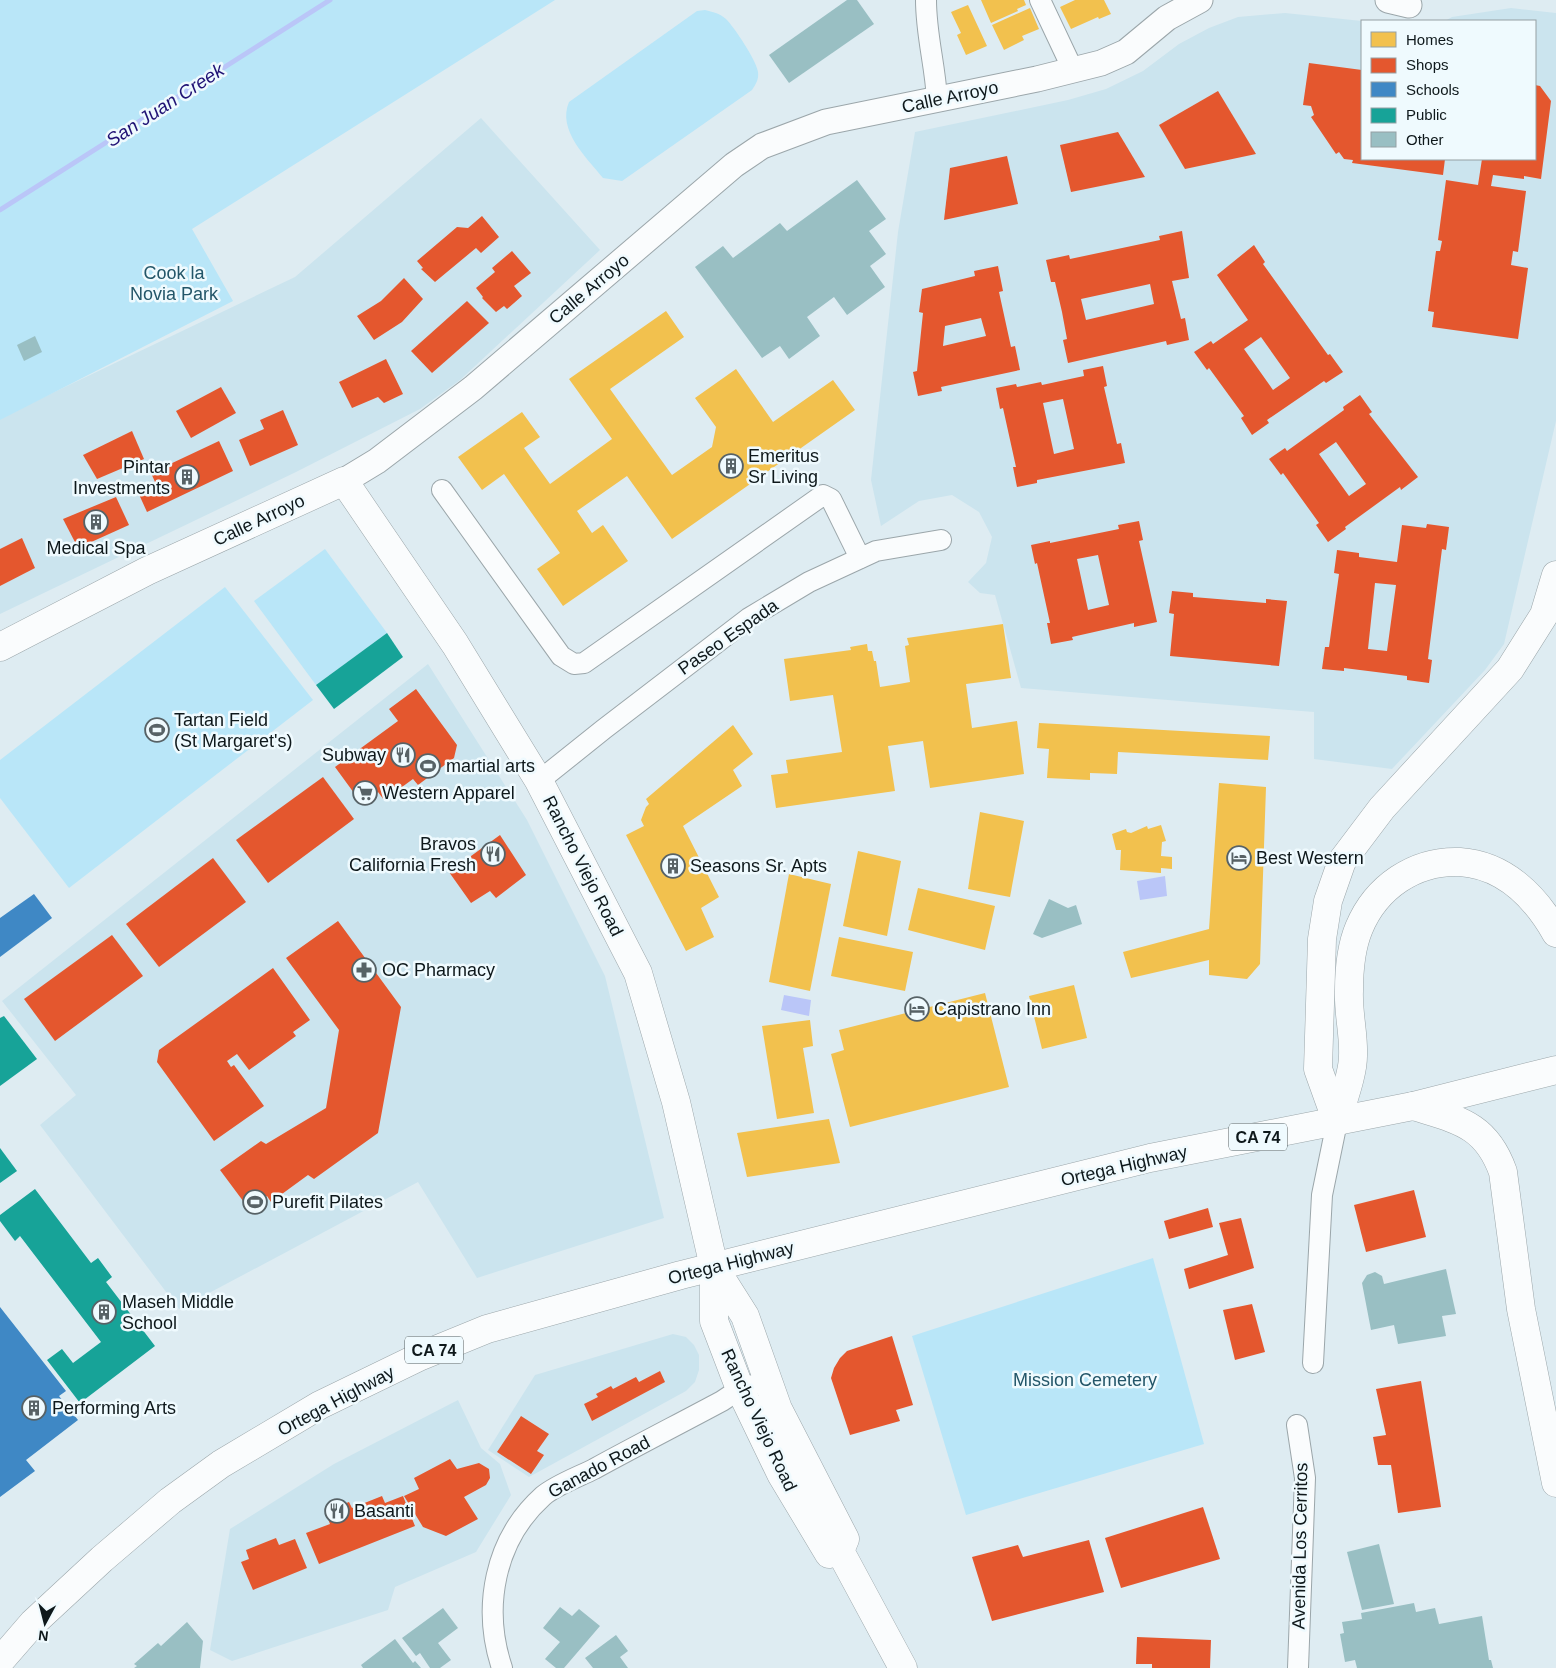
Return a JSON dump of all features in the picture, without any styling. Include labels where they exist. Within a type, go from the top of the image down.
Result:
[{"type":"main road","name":"Calle Arroyo","points":[[0,647],[147,571],[344,481]]},
{"type":"main road","name":"Rancho Viejo Road","points":[[344,481],[455,644],[539,781],[638,973],[676,1102],[714,1267],[714,1321],[740,1389],[781,1474],[829,1554],[840,1551]]},
{"type":"main road","points":[[1337,1122],[1318,1069],[1322,939],[1328,901],[1342,861],[1382,808],[1510,669],[1544,615],[1556,575]]},
{"type":"main road","points":[[1337,1122],[1353,1057],[1349,993],[1352,957],[1358,928],[1382,892],[1399,878],[1419,867],[1445,862],[1470,863],[1490,868],[1512,879],[1542,908],[1556,932]]},
{"type":"main road","name":"Ortega Highway","points":[[0,1661],[45,1611],[170,1501],[221,1464],[320,1405],[421,1356],[487,1329],[714,1267],[1150,1158],[1414,1106],[1556,1070]]},
{"type":"main road","points":[[1414,1106],[1462,1122],[1486,1139],[1497,1156],[1503,1172],[1521,1309],[1556,1483]]},
{"type":"main road","name":"Rancho Viejo Road","points":[[714,1267],[745,1316],[778,1408],[845,1539],[840,1551]]},
{"type":"main road","name":"Rancho Viejo Road","points":[[840,1551],[903,1668]]},
{"type":"street","points":[[926,0],[928,44],[935,72],[937,99]]},
{"type":"street","points":[[1040,0],[1073,70]]},
{"type":"street","name":"Calle Arroyo","points":[[344,481],[380,459],[466,394],[734,166],[762,146],[826,122],[1101,63],[1126,52],[1167,18],[1190,3]]},
{"type":"street","points":[[442,490],[561,656],[574,664],[584,663],[823,495],[831,499],[860,558]]},
{"type":"street","name":"Paseo Espada","points":[[539,781],[604,728],[749,618],[809,582],[876,551],[941,540]]},
{"type":"street","points":[[1313,1363],[1322,1195],[1337,1122]]},
{"type":"street","name":"Ganado Road","points":[[501,1668],[493,1637],[491,1608],[494,1581],[518,1527],[544,1496],[722,1401],[740,1389],[767,1380]]},
{"type":"street","name":"Avenida Los Cerritos","points":[[1297,1425],[1305,1478],[1298,1668]]},
{"type":"shaded area","points":[[1511,8],[1556,13],[1556,421],[1504,644],[1485,670],[1392,769],[1314,759],[1314,712],[1021,688],[995,595],[980,593],[968,582],[986,563],[992,537],[979,512],[952,495],[919,501],[881,526],[871,480],[898,232],[915,132],[1068,100],[1106,89],[1143,71],[1179,44],[1209,28],[1238,17],[1285,13],[1361,21],[1361,160],[1536,160],[1536,20],[1447,20],[1452,17]]},
{"type":"shaded area","points":[[481,118],[600,250],[460,380],[420,409],[296,472],[0,614],[0,418],[295,277]]},
{"type":"shaded area","points":[[428,664],[527,820],[605,976],[664,1218],[477,1278],[418,1182],[179,1309],[40,1125],[76,1095],[2,1001]]},
{"type":"shaded area","points":[[1165,876],[1167,896],[1140,900],[1137,881]]},
{"type":"shaded area","points":[[784,995],[811,1000],[809,1016],[781,1010]]},
{"type":"shaded area","points":[[673,1334],[686,1337],[694,1345],[699,1355],[699,1370],[695,1382],[686,1391],[529,1477],[488,1450],[535,1375]]},
{"type":"shaded area","points":[[458,1400],[481,1448],[500,1464],[511,1495],[476,1552],[395,1587],[388,1610],[232,1661],[210,1650],[230,1529],[334,1464]]},
{"type":"green space","name":"Cook la Novia Park","points":[[0,0],[555,0],[192,229],[233,301],[0,420]]},
{"type":"green space","points":[[705,10],[716,13],[726,19],[739,36],[757,67],[758,77],[755,86],[752,90],[622,181],[603,178],[575,143],[570,133],[566,112],[569,102],[697,11]]},
{"type":"green space","points":[[325,549],[387,633],[316,685],[254,601]]},
{"type":"green space","name":"Tartan Field (St Margaret's)","points":[[225,587],[313,700],[69,888],[0,798],[0,760]]},
{"type":"green space","name":"Mission Cemetery","points":[[1153,1258],[1204,1444],[966,1515],[912,1336]]},
{"type":"building: Homes","points":[[981,0],[1024,0],[1026,5],[1017,9],[1018,11],[991,23]]},
{"type":"building: Homes","points":[[1075,0],[1104,0],[1111,14],[1099,19],[1098,17],[1071,29],[1060,7]]},
{"type":"building: Homes","points":[[968,5],[987,46],[966,55],[957,35],[961,33],[951,12]]},
{"type":"building: Homes","points":[[1030,8],[1039,29],[1022,36],[1024,40],[1004,50],[992,25]]},
{"type":"building: Homes","name":"Emeritus Sr Living","points":[[666,311],[684,337],[610,389],[672,475],[712,447],[716,427],[695,398],[736,369],[773,422],[833,380],[855,410],[672,539],[627,476],[577,511],[592,533],[603,525],[628,561],[563,606],[537,569],[560,553],[504,474],[482,490],[458,457],[522,412],[540,437],[524,448],[550,484],[612,439],[569,379]]},
{"type":"building: Homes","points":[[1003,624],[1011,678],[966,684],[972,728],[1017,721],[1024,774],[930,788],[923,741],[888,746],[895,791],[776,808],[771,775],[788,773],[786,760],[842,752],[833,695],[790,701],[784,659],[851,650],[850,647],[867,644],[868,651],[872,651],[874,661],[876,661],[880,687],[899,684],[910,682],[905,646],[909,645],[907,638]]},
{"type":"building: Homes","points":[[1039,723],[1270,736],[1268,760],[1118,752],[1117,774],[1090,773],[1090,780],[1047,778],[1049,749],[1037,748]]},
{"type":"building: Homes","name":"Seasons Sr. Apts","points":[[733,725],[753,754],[733,770],[742,786],[683,826],[719,897],[701,908],[714,937],[686,951],[626,835],[644,826],[641,820],[649,804],[646,799]]},
{"type":"building: Homes","name":"Best Western","points":[[1219,783],[1266,787],[1260,964],[1247,979],[1209,975],[1209,960],[1131,978],[1123,952],[1209,929]]},
{"type":"building: Homes","points":[[980,812],[1024,821],[1010,897],[968,889]]},
{"type":"building: Homes","points":[[1161,825],[1166,841],[1162,842],[1161,856],[1172,857],[1172,869],[1161,868],[1161,873],[1120,870],[1121,850],[1116,850],[1112,834],[1126,829],[1127,832],[1131,833],[1147,826],[1148,829]]},
{"type":"building: Homes","points":[[858,851],[901,861],[887,936],[843,926]]},
{"type":"building: Homes","points":[[789,874],[831,884],[810,991],[769,982]]},
{"type":"building: Homes","points":[[918,888],[995,906],[985,950],[908,930]]},
{"type":"building: Homes","points":[[839,937],[913,952],[905,991],[831,976]]},
{"type":"building: Homes","points":[[1074,985],[1087,1038],[1042,1049],[1029,996]]},
{"type":"building: Homes","name":"Capistrano Inn","points":[[985,993],[1009,1087],[850,1127],[831,1054],[844,1050],[839,1030]]},
{"type":"building: Homes","points":[[810,1020],[813,1046],[803,1048],[814,1113],[777,1119],[762,1026]]},
{"type":"building: Homes","points":[[829,1119],[840,1163],[747,1177],[737,1133]]},
{"type":"building: Shops","points":[[1309,63],[1361,70],[1361,160],[1445,160],[1443,175],[1352,163],[1353,160],[1344,159],[1339,152],[1336,154],[1311,117],[1314,115],[1311,106],[1303,105]]},
{"type":"building: Shops","points":[[1536,85],[1540,86],[1551,101],[1541,179],[1524,176],[1524,179],[1493,175],[1491,186],[1526,191],[1518,252],[1513,251],[1511,265],[1528,268],[1518,339],[1432,327],[1434,312],[1428,311],[1436,251],[1440,251],[1442,241],[1438,240],[1446,180],[1478,185],[1482,160],[1536,160]]},
{"type":"building: Shops","points":[[1218,91],[1256,154],[1185,169],[1159,125]]},
{"type":"building: Shops","points":[[1118,132],[1145,177],[1071,192],[1060,145]]},
{"type":"building: Shops","points":[[1007,156],[1018,204],[944,220],[950,168]]},
{"type":"building: Shops","points":[[482,216],[499,237],[481,253],[476,248],[435,282],[421,269],[423,268],[417,261],[457,227],[468,228]]},
{"type":"building: Shops","points":[[1182,231],[1189,278],[1172,281],[1181,319],[1185,318],[1189,340],[1167,345],[1166,341],[1068,363],[1063,340],[1067,339],[1062,312],[1055,282],[1051,282],[1046,260],[1069,255],[1070,259],[1160,240],[1159,236]],"holes":[[[1150,284],[1154,304],[1086,320],[1081,299]]]},
{"type":"building: Shops","points":[[1254,245],[1265,262],[1263,264],[1328,355],[1330,354],[1343,372],[1326,383],[1324,381],[1267,420],[1269,423],[1252,435],[1241,418],[1244,416],[1209,368],[1207,370],[1194,352],[1211,341],[1213,344],[1248,320],[1217,275]],"holes":[[[1261,337],[1290,378],[1273,390],[1244,349]]]},
{"type":"building: Shops","points":[[512,251],[531,273],[514,286],[522,296],[507,309],[504,306],[496,312],[482,298],[476,288],[495,272],[492,268]]},
{"type":"building: Shops","points":[[998,266],[1003,291],[999,292],[1011,347],[1015,346],[1020,370],[941,387],[942,391],[918,396],[913,372],[917,371],[923,313],[919,312],[922,289],[975,276],[974,271]],"holes":[[[981,318],[986,336],[943,346],[945,326]]]},
{"type":"building: Shops","points":[[404,278],[423,299],[402,322],[374,340],[357,316],[381,301]]},
{"type":"building: Shops","points":[[467,301],[489,323],[432,373],[411,351]]},
{"type":"building: Shops","points":[[386,359],[403,394],[384,403],[378,397],[352,408],[339,382]]},
{"type":"building: Shops","points":[[1103,366],[1107,386],[1104,387],[1117,444],[1121,443],[1125,463],[1037,480],[1037,483],[1017,487],[1013,467],[1016,467],[1003,408],[1000,409],[996,388],[1016,384],[1017,387],[1041,382],[1042,385],[1084,376],[1083,370]],"holes":[[[1063,399],[1074,449],[1054,454],[1043,403]]]},
{"type":"building: Shops","points":[[221,387],[236,413],[191,438],[176,411]]},
{"type":"building: Shops","points":[[1360,395],[1372,412],[1369,414],[1418,477],[1401,490],[1400,487],[1345,527],[1346,529],[1328,542],[1316,525],[1319,523],[1283,473],[1281,475],[1269,459],[1285,448],[1287,451],[1344,410],[1343,407]],"holes":[[[1336,442],[1366,484],[1349,496],[1319,454]]]},
{"type":"building: Shops","points":[[283,410],[298,445],[250,466],[239,440],[264,429],[260,420]]},
{"type":"building: Shops","points":[[132,431],[144,459],[97,479],[83,455]]},
{"type":"building: Shops","name":"Pintar Investments","points":[[219,441],[233,471],[147,512],[137,490],[155,482],[151,473]]},
{"type":"building: Shops","name":"Medical Spa","points":[[116,497],[129,525],[78,548],[63,519]]},
{"type":"building: Shops","points":[[1139,521],[1143,540],[1139,541],[1157,622],[1134,627],[1134,623],[1072,637],[1073,640],[1051,644],[1047,623],[1050,623],[1037,563],[1035,564],[1031,545],[1119,529],[1118,525]],"holes":[[[1098,555],[1109,605],[1088,610],[1077,559]]]},
{"type":"building: Shops","points":[[1427,524],[1449,527],[1446,550],[1442,549],[1428,659],[1432,660],[1429,683],[1407,680],[1407,676],[1344,668],[1344,671],[1322,669],[1325,647],[1329,647],[1339,574],[1334,573],[1337,550],[1359,553],[1359,557],[1397,562],[1402,525],[1426,528]],"holes":[[[1375,583],[1396,585],[1387,651],[1368,649]]]},
{"type":"building: Shops","points":[[22,538],[35,568],[0,586],[0,549]]},
{"type":"building: Shops","points":[[1172,591],[1193,593],[1193,597],[1266,603],[1266,599],[1287,601],[1279,666],[1170,656],[1174,614],[1169,613]]},
{"type":"building: Shops","points":[[416,689],[457,745],[454,758],[418,785],[413,779],[384,800],[378,792],[362,804],[335,767],[398,721],[389,709]]},
{"type":"building: Shops","points":[[323,777],[354,819],[268,883],[236,840]]},
{"type":"building: Shops","name":"Bravos California Fresh","points":[[500,835],[526,875],[496,898],[490,891],[471,903],[449,872]]},
{"type":"building: Shops","points":[[213,858],[246,902],[159,967],[126,924]]},
{"type":"building: Shops","points":[[338,921],[401,1007],[378,1133],[314,1179],[308,1175],[271,1202],[267,1196],[249,1209],[220,1170],[261,1141],[266,1144],[326,1108],[339,1030],[286,958]]},
{"type":"building: Shops","points":[[112,935],[143,976],[55,1041],[24,999]]},
{"type":"building: Shops","points":[[273,968],[310,1020],[293,1032],[296,1036],[249,1070],[237,1054],[227,1061],[231,1067],[234,1065],[264,1106],[214,1141],[157,1062],[159,1050]]},
{"type":"building: Shops","points":[[1414,1190],[1426,1237],[1366,1252],[1354,1205]]},
{"type":"building: Shops","points":[[1208,1208],[1213,1227],[1169,1239],[1164,1221]]},
{"type":"building: Shops","points":[[1241,1218],[1254,1268],[1189,1289],[1184,1269],[1228,1255],[1219,1223]]},
{"type":"building: Shops","points":[[1252,1304],[1265,1352],[1235,1360],[1223,1310]]},
{"type":"building: Shops","points":[[892,1336],[913,1405],[896,1410],[900,1421],[850,1435],[831,1378],[834,1368],[847,1351]]},
{"type":"building: Shops","points":[[660,1371],[665,1382],[592,1421],[584,1404],[598,1397],[596,1394],[611,1386],[613,1389],[636,1377],[639,1382]]},
{"type":"building: Shops","points":[[1421,1381],[1441,1507],[1398,1513],[1391,1465],[1378,1465],[1373,1437],[1386,1435],[1376,1389]]},
{"type":"building: Shops","points":[[521,1416],[549,1434],[537,1451],[544,1455],[531,1474],[497,1452]]},
{"type":"building: Shops","points":[[450,1459],[457,1469],[479,1463],[489,1469],[490,1478],[486,1485],[464,1497],[478,1519],[446,1536],[423,1527],[404,1496],[419,1489],[414,1478]]},
{"type":"building: Shops","points":[[382,1496],[385,1503],[403,1496],[415,1526],[319,1564],[306,1533],[330,1524],[325,1511],[349,1502],[352,1508]]},
{"type":"building: Shops","points":[[1203,1507],[1220,1559],[1121,1588],[1105,1538]]},
{"type":"building: Shops","points":[[276,1538],[279,1545],[295,1539],[307,1568],[253,1590],[241,1562],[249,1559],[246,1550]]},
{"type":"building: Shops","points":[[1089,1540],[1104,1592],[992,1621],[972,1557],[1018,1545],[1023,1557]]},
{"type":"building: Shops","points":[[1137,1637],[1211,1640],[1210,1668],[1152,1668],[1152,1664],[1136,1664]]},
{"type":"building: Schools","points":[[34,894],[52,918],[0,957],[0,918]]},
{"type":"building: Schools","name":"Performing Arts","points":[[0,1307],[66,1391],[59,1396],[78,1420],[26,1460],[35,1471],[0,1497]]},
{"type":"building: Public","points":[[387,633],[403,657],[334,709],[316,685]]},
{"type":"building: Public","points":[[4,1016],[37,1059],[0,1086],[0,1018]]},
{"type":"building: Public","points":[[0,1148],[17,1171],[0,1183]]},
{"type":"building: Public","name":"Maseh Middle School","points":[[35,1189],[91,1263],[98,1258],[112,1277],[106,1282],[155,1346],[80,1403],[47,1360],[62,1349],[73,1363],[101,1342],[20,1236],[15,1241],[0,1221],[0,1215]]},
{"type":"building: Other","points":[[847,0],[857,0],[874,24],[789,83],[769,55]]},
{"type":"building: Other","points":[[857,180],[886,219],[869,231],[886,254],[870,266],[885,287],[847,315],[834,297],[807,317],[820,336],[789,359],[780,346],[762,358],[695,267],[723,246],[733,258],[780,223],[787,231]]},
{"type":"building: Other","points":[[35,336],[42,352],[24,361],[17,345]]},
{"type":"building: Other","points":[[1049,899],[1068,908],[1076,905],[1082,924],[1042,938],[1033,934]]},
{"type":"building: Other","points":[[1446,1269],[1456,1314],[1442,1316],[1446,1336],[1398,1344],[1394,1325],[1371,1330],[1362,1283],[1367,1275],[1375,1272],[1382,1276],[1384,1284]]},
{"type":"building: Other","points":[[1379,1544],[1394,1604],[1362,1610],[1347,1552]]},
{"type":"building: Other","points":[[1414,1603],[1416,1612],[1435,1608],[1439,1624],[1482,1616],[1489,1660],[1491,1660],[1493,1668],[1357,1668],[1355,1660],[1345,1662],[1340,1634],[1344,1633],[1342,1622],[1362,1619],[1361,1613]]},
{"type":"building: Other","points":[[560,1607],[572,1616],[579,1609],[600,1626],[564,1668],[556,1668],[545,1659],[560,1642],[543,1628]]},
{"type":"building: Other","points":[[443,1608],[458,1628],[438,1643],[451,1660],[440,1668],[430,1668],[420,1653],[416,1656],[402,1638]]},
{"type":"building: Other","points":[[187,1622],[203,1641],[200,1668],[134,1668],[137,1666],[134,1664],[158,1643],[161,1646]]},
{"type":"building: Other","points":[[616,1635],[628,1651],[620,1657],[628,1668],[593,1668],[585,1658]]},
{"type":"building: Other","points":[[395,1639],[413,1663],[415,1661],[421,1668],[363,1668],[361,1665]]},
{"type":"waterway","name":"San Juan Creek","points":[[0,210],[330,0]]},
{"type":"place","name":"Emeritus Sr Living","points":[[731,466]]},
{"type":"place","name":"Pintar Investments","points":[[187,477]]},
{"type":"place","name":"Medical Spa","points":[[96,522]]},
{"type":"place","name":"Tartan Field (St Margaret's)","points":[[157,730]]},
{"type":"place","name":"Subway","points":[[403,755]]},
{"type":"place","name":"martial arts","points":[[428,766]]},
{"type":"place","name":"Western Apparel","points":[[365,793]]},
{"type":"place","name":"Bravos California Fresh","points":[[493,854]]},
{"type":"place","name":"Best Western","points":[[1239,858]]},
{"type":"place","name":"Seasons Sr. Apts","points":[[673,866]]},
{"type":"place","name":"OC Pharmacy","points":[[364,970]]},
{"type":"place","name":"Capistrano Inn","points":[[917,1009]]},
{"type":"place","name":"Purefit Pilates","points":[[255,1202]]},
{"type":"place","name":"Maseh Middle School","points":[[104,1312]]},
{"type":"place","name":"Performing Arts","points":[[34,1408]]},
{"type":"place","name":"Basanti","points":[[337,1511]]}]
